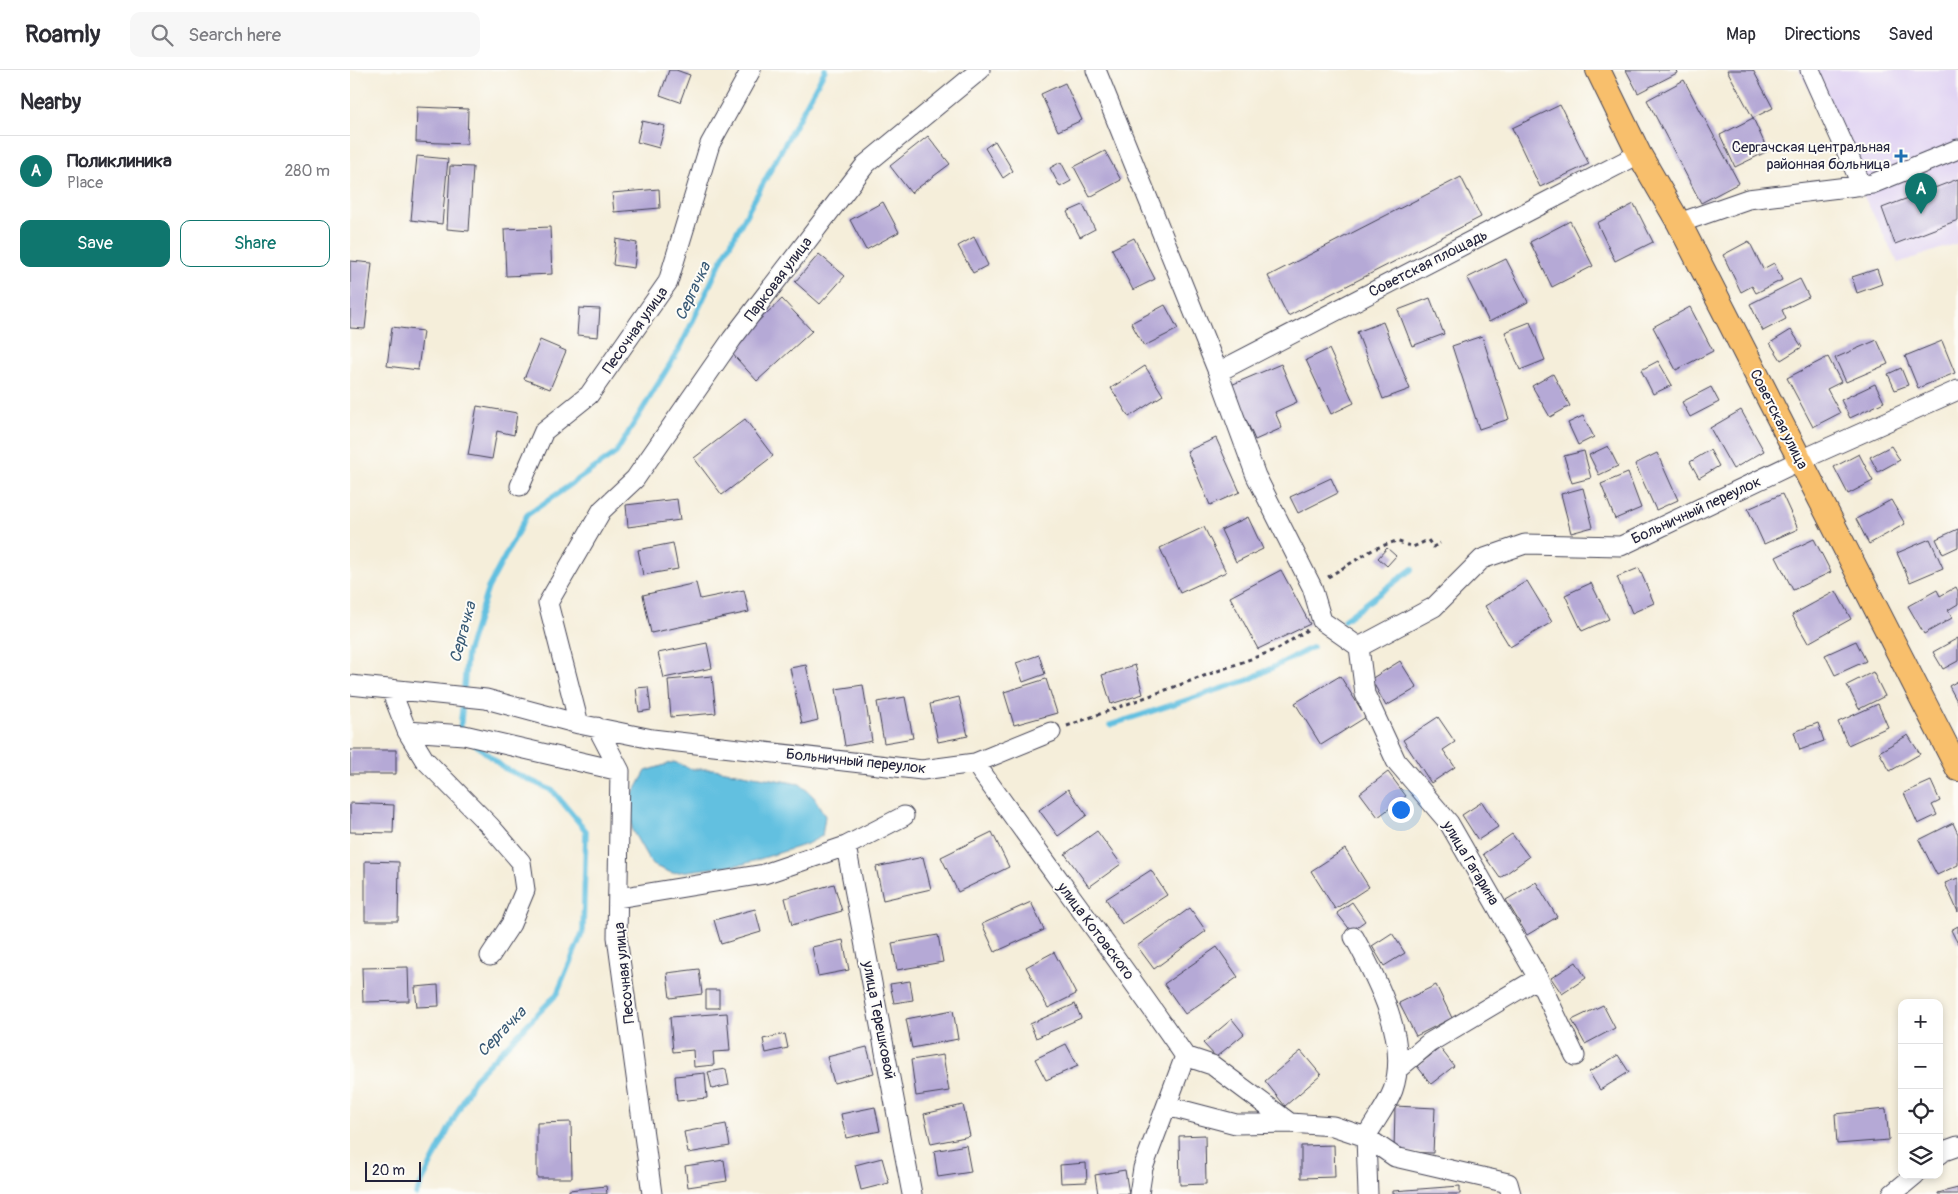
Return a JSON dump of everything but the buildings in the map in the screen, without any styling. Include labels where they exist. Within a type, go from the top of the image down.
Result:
[{"type":"main road","name":"Советская улица","points":[[1598,70],[1639,154],[1679,223],[1958,769]]},
{"type":"street","name":"Песочная улица","points":[[520,486],[544,431],[590,395],[668,282],[710,144],[751,70]]},
{"type":"street","name":"Парковая улица","points":[[579,724],[548,603],[602,510],[635,479],[732,339],[866,164],[980,70]]},
{"type":"street","points":[[1096,70],[1218,372],[1256,476],[1312,587],[1322,621],[1359,646]]},
{"type":"street","points":[[1810,70],[1862,186]]},
{"type":"street","points":[[1679,223],[1748,199],[1872,184],[1958,149]]},
{"type":"street","name":"Советская площадь","points":[[1218,372],[1639,154]]},
{"type":"street","name":"Больничный переулок","points":[[1359,646],[1434,607],[1482,559],[1526,544],[1621,546],[1801,460],[1958,390]]},
{"type":"street","name":"улица Гагарина","points":[[1359,646],[1365,694],[1396,761],[1449,823],[1538,978],[1575,1056]]},
{"type":"street","name":"Больничный переулок","points":[[350,685],[486,699],[579,724],[652,739],[922,770],[975,763],[1051,732]]},
{"type":"street","points":[[390,690],[407,731],[424,759],[490,826],[521,862],[525,890],[511,924],[490,956]]},
{"type":"street","name":"Песочная улица","points":[[597,727],[620,771],[617,937],[652,1194]]},
{"type":"street","points":[[407,731],[464,735],[620,771]]},
{"type":"street","name":"улица Котовского","points":[[975,763],[1049,868],[1124,967],[1185,1056]]},
{"type":"street","points":[[618,898],[764,874],[846,846],[904,816]]},
{"type":"street","name":"улица Терешковой","points":[[846,846],[912,1194]]},
{"type":"street","points":[[1354,937],[1376,976],[1394,1029],[1398,1069],[1392,1091],[1366,1137],[1368,1194]]},
{"type":"street","points":[[1398,1069],[1429,1043],[1538,978]]},
{"type":"street","points":[[1139,1194],[1143,1168],[1185,1056],[1212,1065],[1290,1123]]},
{"type":"street","points":[[1167,1106],[1236,1124],[1290,1123],[1333,1126],[1366,1137],[1395,1157],[1508,1183],[1511,1194]]},
{"type":"street","points":[[1943,1152],[1958,1146]]},
{"type":"street","points":[[1892,1194],[1909,1179]]},
{"type":"path","points":[[1312,587],[1374,549],[1396,541],[1413,547],[1428,540],[1433,547],[1440,543]]},
{"type":"path","points":[[1051,732],[1278,649],[1322,621]]},
{"type":"shaded area","name":"Сергачская центральная районная больница","points":[[1799,70],[1958,70],[1958,243],[1898,263]]},
{"type":"water","points":[[674,762],[692,769],[714,769],[800,784],[814,797],[825,816],[822,836],[807,844],[744,864],[672,873],[652,865],[632,830],[631,798],[646,771]]},
{"type":"waterway","name":"Сергачка","points":[[460,732],[467,653],[488,588],[527,515],[616,453],[681,346],[722,259],[825,70]]},
{"type":"waterway","points":[[1344,620],[1412,569]]},
{"type":"waterway","points":[[1110,725],[1248,680],[1313,647]]},
{"type":"waterway","name":"Сергачка","points":[[416,1194],[474,1079],[557,994],[583,931],[586,831],[553,791],[504,768],[475,744]]},
{"type":"place","name":"Сергачская центральная районная больница","points":[[1901,156]]},
{"type":"place","name":"Поликлиника","points":[[1921,214]]}]
